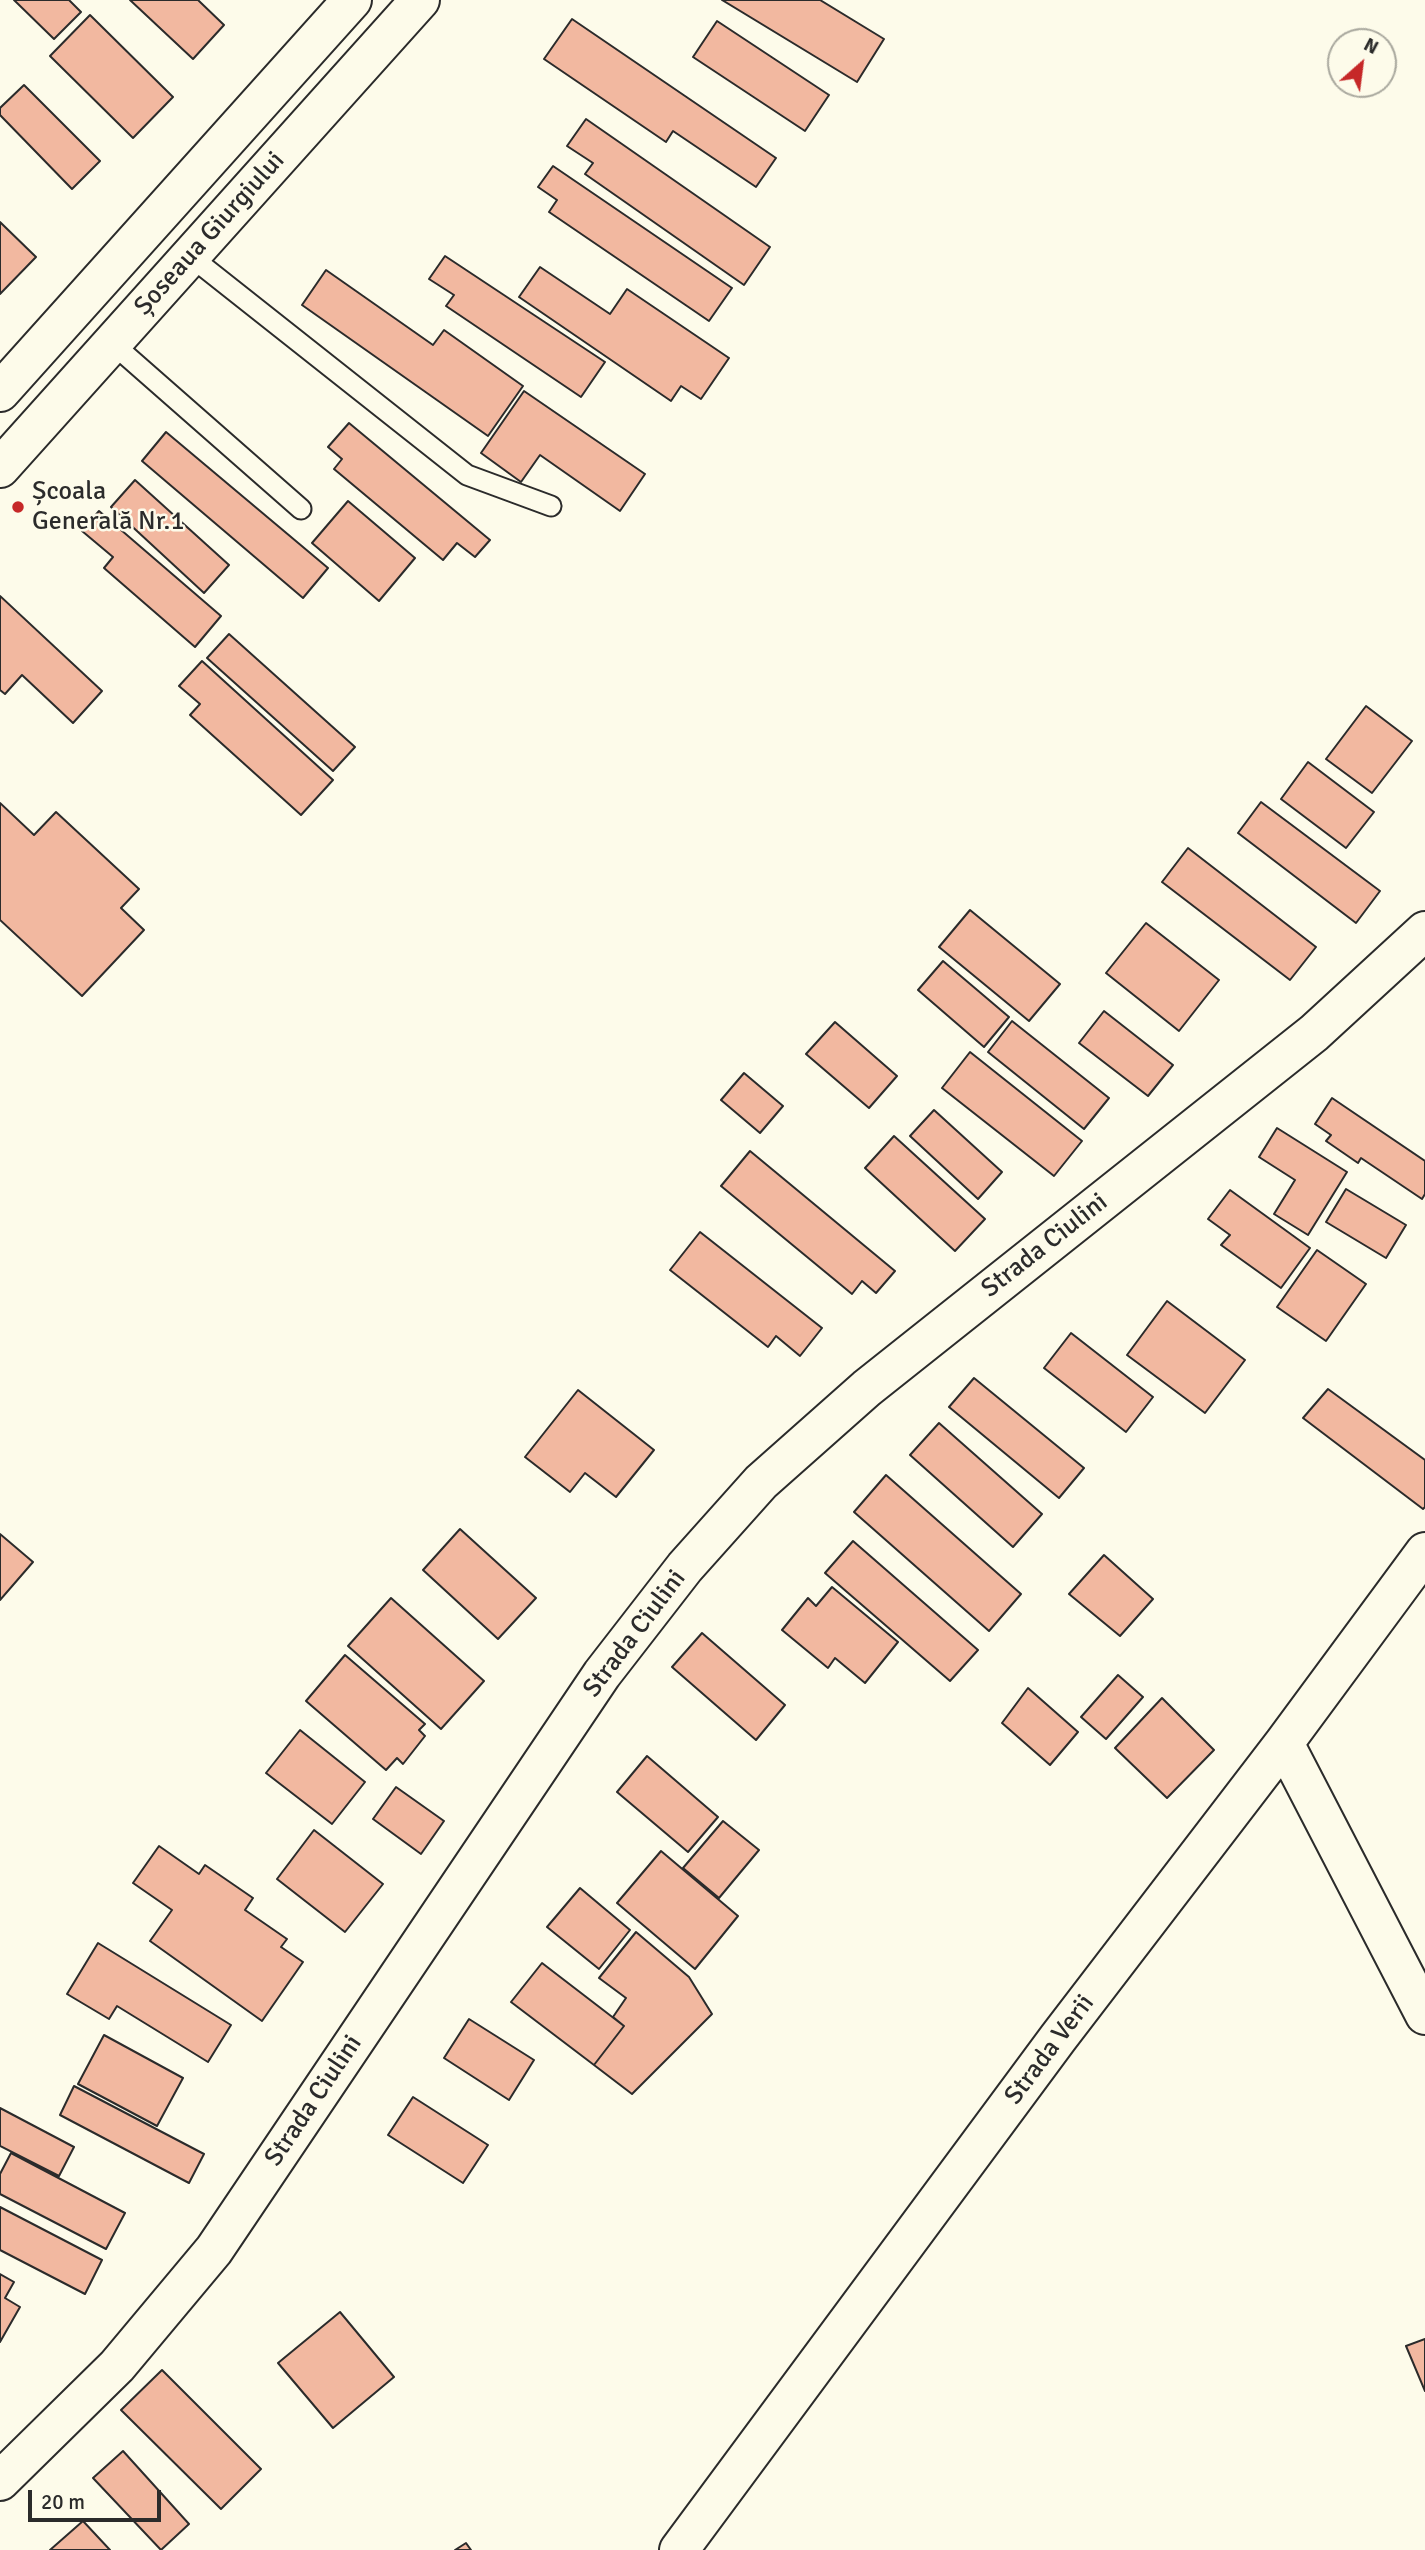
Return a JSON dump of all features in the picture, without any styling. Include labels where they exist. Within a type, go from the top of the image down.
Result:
[{"type":"main road","name":"Șoseaua Giurgiului","points":[[0,392],[352,0]]},
{"type":"main road","name":"Șoseaua Giurgiului","points":[[0,468],[420,0]]},
{"type":"main road","name":"Strada Ciulini","points":[[0,2481],[117,2366],[214,2250],[601,1674],[685,1567],[761,1482],[867,1388],[1314,1033],[1425,931]]},
{"type":"main road","name":"Strada Verii","points":[[679,2550],[1058,2038],[1284,1743],[1425,1552]]},
{"type":"main road","points":[[1284,1743],[1425,2015]]},
{"type":"lane","points":[[190,256],[467,475],[551,506]]},
{"type":"lane","points":[[112,343],[301,509]]},
{"type":"building","points":[[14,0],[69,0],[81,12],[54,39]]},
{"type":"building","points":[[130,0],[198,0],[224,25],[193,59]]},
{"type":"building","points":[[722,0],[820,0],[884,39],[857,82]]},
{"type":"building","points":[[90,15],[173,97],[133,138],[50,56]]},
{"type":"building","points":[[572,19],[776,158],[756,187],[673,131],[666,142],[544,59]]},
{"type":"building","points":[[717,21],[829,95],[805,131],[693,57]]},
{"type":"building","points":[[24,85],[100,161],[72,189],[0,115],[0,108]]},
{"type":"building","points":[[586,119],[770,247],[744,285],[585,174],[593,163],[567,146]]},
{"type":"building","points":[[553,166],[732,288],[709,321],[549,212],[557,200],[538,187]]},
{"type":"building","points":[[0,222],[36,257],[0,294]]},
{"type":"building","points":[[445,256],[605,362],[581,397],[446,306],[454,295],[429,279]]},
{"type":"building","points":[[540,267],[610,314],[627,289],[729,358],[701,399],[681,386],[671,401],[519,297]]},
{"type":"building","points":[[326,270],[433,345],[444,330],[523,386],[488,436],[302,305]]},
{"type":"building","points":[[524,391],[645,474],[620,511],[540,455],[521,482],[481,453]]},
{"type":"building","points":[[349,423],[490,540],[475,557],[457,543],[443,560],[334,469],[342,459],[328,447]]},
{"type":"building","points":[[166,432],[328,568],[303,598],[142,461]]},
{"type":"building","points":[[135,480],[229,565],[204,593],[111,507]]},
{"type":"building","points":[[348,501],[415,558],[379,601],[312,543]]},
{"type":"building","points":[[99,511],[221,616],[195,647],[104,568],[113,557],[82,531]]},
{"type":"building","points":[[0,596],[102,691],[73,723],[22,675],[5,694],[0,690]]},
{"type":"building","points":[[229,634],[355,747],[333,771],[207,658]]},
{"type":"building","points":[[202,661],[333,780],[301,815],[190,715],[200,704],[179,686]]},
{"type":"building","points":[[1366,706],[1412,741],[1372,793],[1326,759]]},
{"type":"building","points":[[1308,762],[1374,812],[1346,848],[1281,799]]},
{"type":"building","points":[[1261,802],[1380,891],[1356,923],[1238,833]]},
{"type":"building","points":[[0,803],[34,835],[56,812],[139,889],[121,908],[144,930],[82,996],[0,920]]},
{"type":"building","points":[[1188,848],[1316,947],[1290,980],[1162,882]]},
{"type":"building","points":[[970,910],[1060,984],[1029,1021],[939,947]]},
{"type":"building","points":[[1146,923],[1219,980],[1179,1031],[1106,973]]},
{"type":"building","points":[[943,961],[1009,1017],[984,1047],[918,990]]},
{"type":"building","points":[[1104,1011],[1173,1065],[1148,1096],[1079,1043]]},
{"type":"building","points":[[1012,1021],[1109,1098],[1084,1129],[988,1052]]},
{"type":"building","points":[[835,1022],[897,1076],[869,1108],[806,1054]]},
{"type":"building","points":[[970,1052],[1082,1141],[1054,1176],[942,1088]]},
{"type":"building","points":[[744,1073],[783,1106],[760,1133],[721,1100]]},
{"type":"building","points":[[1332,1098],[1425,1161],[1425,1194],[1422,1199],[1361,1158],[1358,1163],[1326,1141],[1331,1135],[1315,1124]]},
{"type":"building","points":[[934,1110],[1002,1172],[978,1199],[910,1136]]},
{"type":"building","points":[[1277,1128],[1347,1172],[1308,1235],[1274,1214],[1295,1180],[1259,1157]]},
{"type":"building","points":[[894,1136],[985,1219],[955,1251],[865,1168]]},
{"type":"building","points":[[750,1151],[895,1271],[876,1293],[862,1281],[852,1294],[721,1186]]},
{"type":"building","points":[[1346,1189],[1406,1225],[1386,1258],[1326,1222]]},
{"type":"building","points":[[1230,1190],[1310,1248],[1281,1288],[1221,1245],[1230,1235],[1208,1219]]},
{"type":"building","points":[[700,1232],[822,1328],[800,1356],[776,1336],[768,1347],[670,1270]]},
{"type":"building","points":[[1317,1250],[1366,1284],[1326,1341],[1277,1307]]},
{"type":"building","points":[[1167,1301],[1245,1360],[1205,1413],[1127,1355]]},
{"type":"building","points":[[1071,1333],[1153,1397],[1126,1432],[1044,1368]]},
{"type":"building","points":[[974,1378],[1084,1468],[1059,1498],[949,1407]]},
{"type":"building","points":[[1328,1389],[1425,1460],[1423,1509],[1303,1418]]},
{"type":"building","points":[[578,1390],[654,1450],[616,1497],[585,1473],[570,1492],[525,1457]]},
{"type":"building","points":[[939,1423],[1042,1514],[1013,1547],[910,1455]]},
{"type":"building","points":[[886,1475],[1021,1594],[989,1631],[854,1512]]},
{"type":"building","points":[[460,1529],[536,1598],[498,1639],[423,1570]]},
{"type":"building","points":[[0,1534],[33,1562],[0,1600]]},
{"type":"building","points":[[853,1541],[978,1650],[950,1681],[825,1573]]},
{"type":"building","points":[[1104,1555],[1153,1599],[1120,1636],[1069,1594]]},
{"type":"building","points":[[832,1587],[898,1642],[865,1683],[835,1658],[828,1668],[782,1630],[808,1598],[816,1606]]},
{"type":"building","points":[[391,1598],[484,1681],[441,1729],[348,1646]]},
{"type":"building","points":[[702,1633],[785,1705],[756,1740],[672,1667]]},
{"type":"building","points":[[345,1655],[425,1724],[419,1730],[425,1736],[403,1764],[397,1758],[386,1770],[306,1701]]},
{"type":"building","points":[[1118,1675],[1143,1697],[1106,1739],[1081,1717]]},
{"type":"building","points":[[1028,1688],[1078,1732],[1050,1765],[1002,1723]]},
{"type":"building","points":[[1162,1698],[1214,1750],[1167,1798],[1115,1748]]},
{"type":"building","points":[[300,1730],[365,1782],[332,1824],[266,1773]]},
{"type":"building","points":[[647,1756],[718,1817],[688,1852],[617,1792]]},
{"type":"building","points":[[396,1787],[444,1821],[421,1854],[373,1819]]},
{"type":"building","points":[[723,1821],[759,1850],[719,1898],[683,1868]]},
{"type":"building","points":[[314,1830],[383,1884],[345,1932],[277,1879]]},
{"type":"building","points":[[159,1846],[199,1874],[205,1865],[253,1898],[245,1910],[287,1939],[281,1947],[303,1962],[262,2021],[150,1941],[172,1910],[133,1883]]},
{"type":"building","points":[[661,1851],[738,1916],[695,1969],[617,1903]]},
{"type":"building","points":[[580,1888],[630,1930],[599,1969],[547,1927]]},
{"type":"building","points":[[636,1932],[689,1977],[712,2014],[632,2094],[594,2065],[624,2026],[613,2017],[626,1998],[599,1978]]},
{"type":"building","points":[[98,1943],[231,2025],[208,2062],[117,2006],[109,2019],[67,1994]]},
{"type":"building","points":[[542,1963],[624,2026],[594,2065],[511,2002]]},
{"type":"building","points":[[469,2019],[534,2060],[509,2100],[444,2058]]},
{"type":"building","points":[[104,2035],[183,2078],[157,2126],[78,2084]]},
{"type":"building","points":[[74,2086],[204,2154],[189,2183],[60,2115]]},
{"type":"building","points":[[413,2097],[488,2145],[463,2183],[388,2135]]},
{"type":"building","points":[[0,2108],[74,2147],[59,2176],[0,2146]]},
{"type":"building","points":[[11,2153],[125,2213],[106,2249],[0,2194],[0,2174]]},
{"type":"building","points":[[0,2207],[102,2260],[85,2294],[0,2250]]},
{"type":"building","points":[[0,2274],[14,2282],[5,2298],[20,2307],[0,2342]]},
{"type":"building","points":[[340,2312],[394,2377],[333,2428],[278,2363]]},
{"type":"building","points":[[1425,2339],[1425,2391],[1406,2346]]},
{"type":"building","points":[[162,2370],[261,2469],[221,2509],[121,2410]]},
{"type":"building","points":[[123,2451],[189,2524],[161,2550],[93,2478]]},
{"type":"building","points":[[83,2521],[110,2550],[50,2550]]},
{"type":"building","points":[[466,2543],[471,2550],[455,2550]]},
{"type":"place","name":"Școala Generală Nr.1","points":[[18,507]]}]
